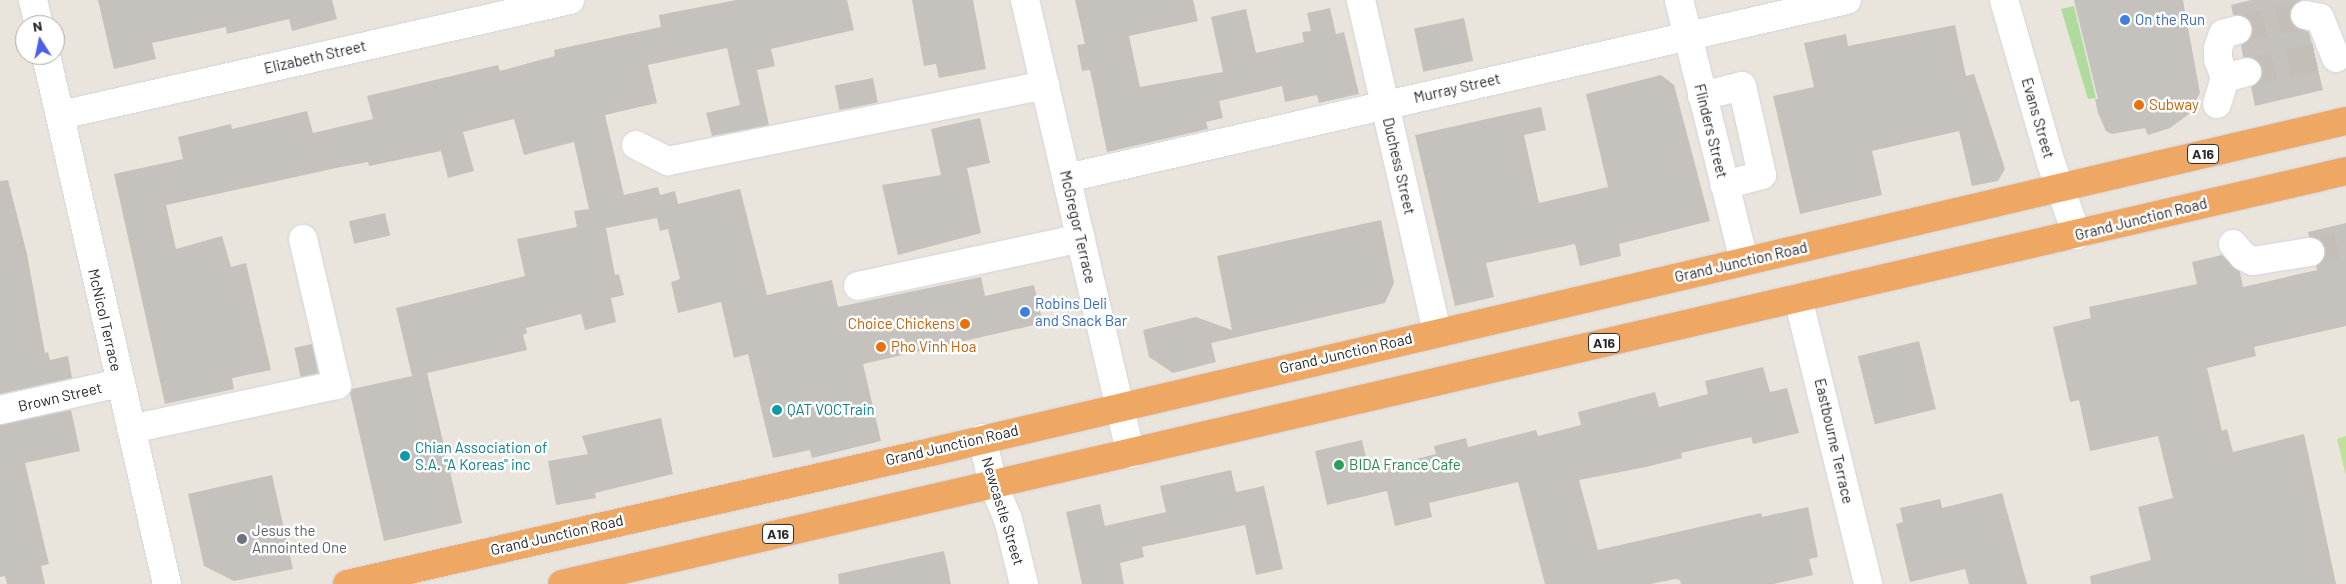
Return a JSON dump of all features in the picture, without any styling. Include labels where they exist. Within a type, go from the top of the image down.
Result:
[{"type":"highway","name":"Grand Junction Road","points":[[347,584],[2346,121]]},
{"type":"highway","name":"Grand Junction Road","points":[[562,584],[2077,235],[2346,171]]},
{"type":"street","points":[[33,0],[37,15]]},
{"type":"street","name":"Elizabeth Street","points":[[61,114],[570,0]]},
{"type":"street","name":"McGregor Terrace","points":[[1025,0],[1131,454]]},
{"type":"street","name":"Duchess Street","points":[[1361,0],[1437,332]]},
{"type":"street","name":"Flinders Street","points":[[1679,0],[1744,261]]},
{"type":"street","name":"Murray Street","points":[[1067,178],[1847,0]]},
{"type":"street","name":"Evans Street","points":[[2004,0],[2077,235]]},
{"type":"street","points":[[2305,15],[2320,18],[2333,57]]},
{"type":"street","points":[[2217,104],[2236,75],[2218,59],[2218,48],[2223,34],[2237,30]]},
{"type":"street","name":"McNicol Terrace","points":[[49,65],[167,584]]},
{"type":"street","points":[[636,145],[668,161],[1045,85]]},
{"type":"street","points":[[1702,96],[1742,86],[1762,175],[1724,185]]},
{"type":"street","points":[[858,286],[1081,238]]},
{"type":"street","points":[[131,429],[337,384],[303,239]]},
{"type":"street","points":[[2233,244],[2253,261],[2310,252]]},
{"type":"street","name":"Eastbourne Terrace","points":[[1798,298],[1868,584]]},
{"type":"street","name":"Brown Street","points":[[0,410],[120,383]]},
{"type":"street","name":"Newcastle Street","points":[[982,438],[993,484],[1008,518],[1024,584]]},
{"type":"green space","points":[[2074,6],[2096,98],[2088,99],[2061,9]]},
{"type":"green space","points":[[2346,436],[2346,476],[2337,439]]},
{"type":"building","points":[[98,0],[332,0],[337,19],[292,31],[289,19],[227,34],[226,27],[152,43],[156,59],[114,69]]},
{"type":"building","points":[[736,0],[847,0],[854,30],[771,49],[775,66],[757,70],[769,125],[712,136],[706,113],[740,105],[727,48],[648,65],[657,103],[605,115],[624,195],[658,187],[660,195],[675,191],[678,204],[740,189],[767,295],[832,280],[838,307],[981,277],[985,296],[1034,285],[1043,323],[863,364],[881,441],[812,458],[810,450],[773,458],[748,354],[734,358],[721,302],[678,313],[671,282],[680,279],[668,229],[660,231],[657,218],[606,228],[615,275],[619,274],[624,295],[611,298],[616,322],[585,330],[581,314],[526,328],[527,333],[523,335],[527,350],[427,373],[462,523],[384,541],[350,393],[352,389],[412,376],[396,308],[525,276],[517,239],[577,227],[574,211],[589,209],[574,142],[524,155],[514,119],[463,132],[474,171],[448,178],[441,151],[369,166],[368,162],[341,167],[166,205],[176,249],[222,236],[231,267],[246,263],[271,370],[232,378],[234,389],[165,404],[114,174],[183,159],[178,137],[231,124],[232,129],[307,111],[313,133],[373,119],[367,96],[498,65],[500,71],[555,56],[554,50],[661,27],[659,15]]},
{"type":"building","points":[[912,0],[973,0],[986,69],[939,78],[936,64],[924,66]]},
{"type":"building","points":[[1075,0],[1193,0],[1198,21],[1129,36],[1140,87],[1223,72],[1211,17],[1246,9],[1256,53],[1304,42],[1302,32],[1311,31],[1307,13],[1330,8],[1336,34],[1344,32],[1359,94],[1319,103],[1317,95],[1285,102],[1282,86],[1219,101],[1223,118],[1206,122],[1208,129],[1107,152],[1090,70],[1082,71],[1077,45],[1085,44]]},
{"type":"building","points":[[2074,0],[2183,0],[2200,93],[2189,114],[2170,128],[2148,135],[2145,128],[2112,134],[2106,131],[2098,113],[2095,99],[2098,99]]},
{"type":"building","points":[[2251,0],[2302,0],[2293,5],[2290,20],[2295,27],[2309,32],[2323,90],[2255,106],[2251,87],[2258,83],[2262,68],[2258,61],[2243,57],[2241,45],[2249,40],[2252,26],[2247,18],[2233,15],[2231,5]]},
{"type":"building","points":[[1464,18],[1473,61],[1423,72],[1414,29]]},
{"type":"building","points":[[1955,25],[1966,76],[1974,74],[2005,169],[1998,181],[1972,186],[1959,131],[1872,151],[1882,195],[1800,214],[1773,96],[1814,87],[1804,43],[1846,34],[1848,46]]},
{"type":"building","points":[[1661,75],[1674,85],[1710,221],[1619,244],[1621,256],[1580,266],[1575,244],[1486,263],[1494,297],[1455,306],[1415,135],[1541,107],[1546,130],[1524,135],[1539,203],[1608,187],[1586,94]]},
{"type":"building","points":[[873,78],[878,103],[839,110],[835,85]]},
{"type":"building","points":[[980,118],[990,163],[967,168],[981,233],[898,255],[882,185],[941,175],[931,129]]},
{"type":"building","points":[[8,180],[27,254],[45,353],[48,352],[50,360],[68,356],[72,378],[0,394],[0,181]]},
{"type":"building","points":[[385,213],[390,235],[354,244],[349,221]]},
{"type":"building","points":[[1381,220],[1394,283],[1385,303],[1211,343],[1216,362],[1173,373],[1149,357],[1143,330],[1196,317],[1232,330],[1217,256]]},
{"type":"building","points":[[2346,223],[2346,326],[2254,347],[2256,356],[2207,368],[2222,431],[2227,429],[2233,452],[2304,434],[2336,584],[2091,584],[2090,576],[2151,560],[2138,507],[2173,498],[2158,436],[2090,451],[2079,400],[2070,402],[2053,327],[2091,318],[2089,307],[2197,284],[2192,262],[2222,255],[2240,272],[2243,287],[2317,270],[2316,266],[2324,258],[2325,249],[2322,242],[2309,237],[2308,232]]},
{"type":"building","points":[[1919,341],[1936,409],[1875,424],[1858,356]]},
{"type":"building","points":[[312,344],[318,373],[301,377],[294,348]]},
{"type":"building","points":[[1763,367],[1770,392],[1787,388],[1799,433],[1753,444],[1751,437],[1681,453],[1682,458],[1646,467],[1579,480],[1598,550],[1761,513],[1762,517],[1808,507],[1818,557],[1809,559],[1813,575],[1774,584],[1681,584],[1680,580],[1675,579],[1651,584],[1545,584],[1518,482],[1429,503],[1432,517],[1395,526],[1387,491],[1327,505],[1315,451],[1362,440],[1369,471],[1436,454],[1434,446],[1466,438],[1468,447],[1536,430],[1538,436],[1581,425],[1578,412],[1655,392],[1659,407],[1708,394],[1705,381]]},
{"type":"building","points":[[71,410],[80,451],[25,463],[49,564],[41,566],[45,584],[7,584],[5,576],[0,577],[0,425]]},
{"type":"building","points":[[661,418],[673,474],[595,493],[596,498],[556,505],[548,461],[588,454],[582,436]]},
{"type":"building","points":[[1231,470],[1236,492],[1264,486],[1283,569],[1256,575],[1245,525],[1142,547],[1144,557],[1120,563],[1124,584],[1082,584],[1066,512],[1100,504],[1105,526],[1166,512],[1160,486]]},
{"type":"building","name":"Jesus the Annointed One","points":[[272,475],[293,569],[234,581],[204,566],[188,494]]},
{"type":"building","points":[[2002,493],[2027,584],[1969,584],[1965,569],[1910,582],[1896,524],[1903,522],[1900,508],[1940,499],[1942,508]]},
{"type":"building","points":[[944,551],[951,584],[839,584],[838,574]]},
{"type":"tunnel","points":[[2237,30],[2305,15]]},
{"type":"tunnel","points":[[2247,72],[2316,57]]},
{"type":"tunnel","points":[[2310,252],[2346,243]]},
{"type":"place","name":"On the Run","points":[[2125,20]]},
{"type":"place","name":"Subway","points":[[2139,105]]},
{"type":"place","name":"Robins Deli and Snack Bar","points":[[1025,312]]},
{"type":"place","name":"Choice Chickens","points":[[965,324]]},
{"type":"place","name":"Pho Vinh Hoa","points":[[881,347]]},
{"type":"place","name":"QAT VOCTrain","points":[[777,410]]},
{"type":"place","name":"Chian Association of S.A. \"A Koreas\" inc","points":[[405,456]]},
{"type":"place","name":"BIDA France Cafe","points":[[1339,465]]},
{"type":"place","name":"Jesus the Annointed One","points":[[242,539]]}]
